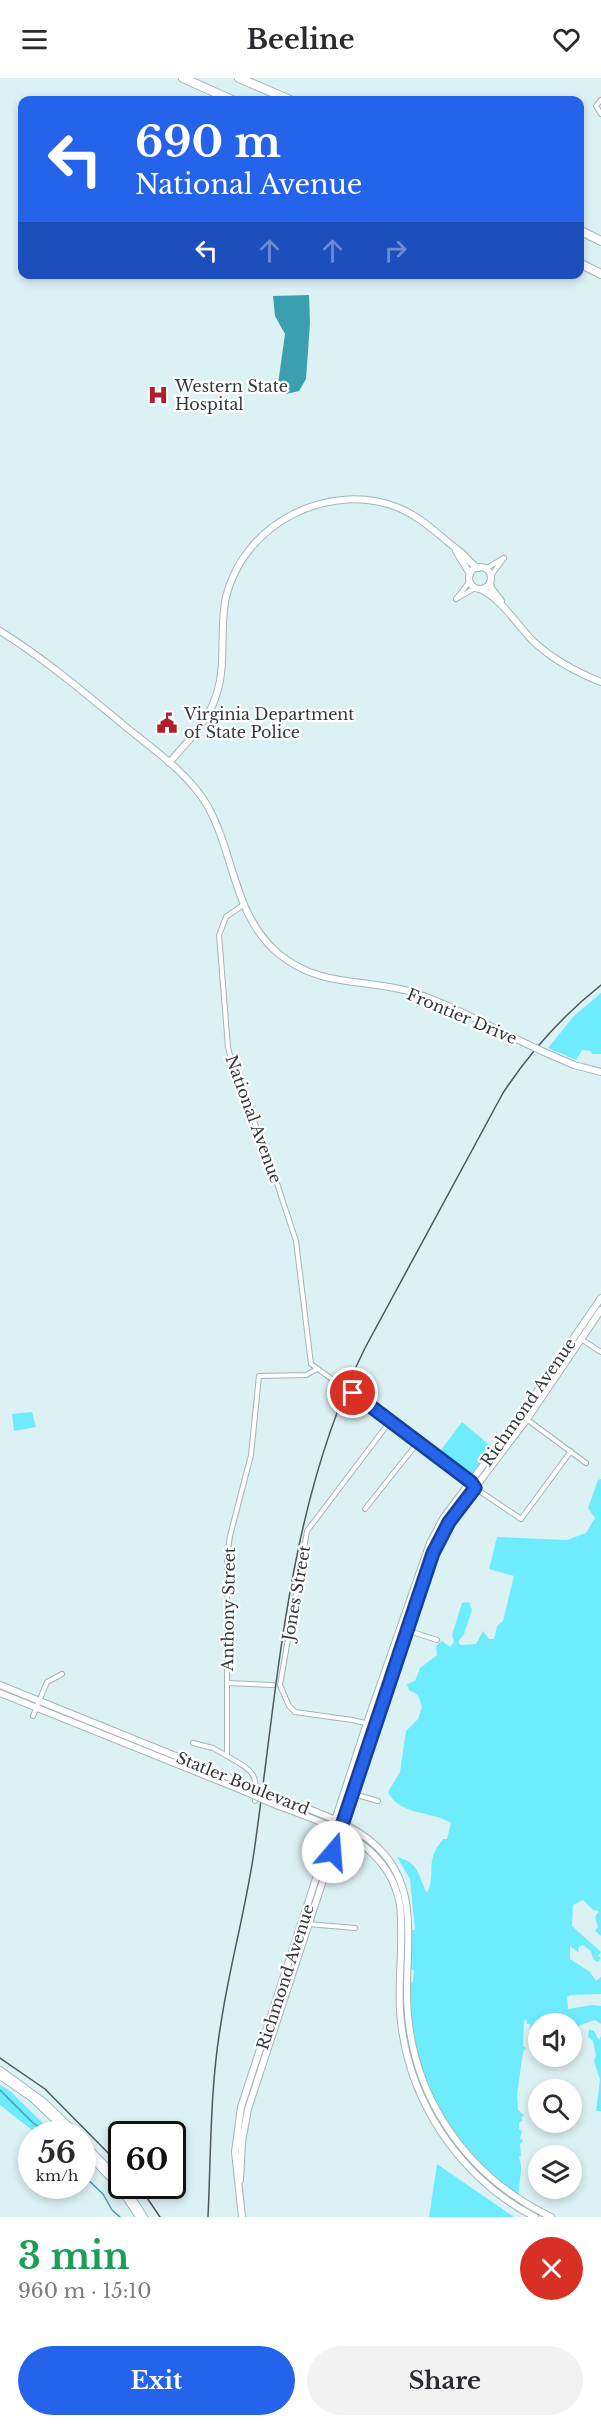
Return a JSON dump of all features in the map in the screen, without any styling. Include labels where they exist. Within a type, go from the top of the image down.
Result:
[{"type":"highway","points":[[183,78],[223,96]]},
{"type":"highway","points":[[239,78],[281,96]]},
{"type":"highway","points":[[584,232],[601,241]]},
{"type":"highway","points":[[584,266],[601,274]]},
{"type":"main road","points":[[169,763],[206,718],[213,705],[219,683],[223,613],[230,583],[253,544],[269,529],[293,513],[324,502],[341,499],[361,499],[391,505],[418,517],[454,548],[482,568],[490,579],[501,605]]},
{"type":"main road","points":[[454,548],[478,588],[501,605],[549,655],[570,668],[601,682]]},
{"type":"main road","points":[[470,578],[482,568]]},
{"type":"main road","points":[[478,588],[487,586],[490,579]]},
{"type":"main road","points":[[0,631],[62,674],[169,763],[194,787],[213,817],[223,839],[243,905]]},
{"type":"main road","name":"Frontier Drive","points":[[243,905],[268,944],[289,961],[310,973],[332,980],[392,987],[417,994],[574,1065],[601,1072]]},
{"type":"main road","name":"Richmond Avenue","points":[[242,2217],[239,2186],[242,2142],[248,2109],[370,1724],[403,1629],[438,1541],[449,1522],[579,1336],[601,1298]]},
{"type":"main road","name":"Richmond Avenue","points":[[579,1336],[601,1310]]},
{"type":"main road","name":"Statler Boulevard","points":[[0,1685],[38,1704],[245,1788],[277,1797],[379,1848],[393,1866],[403,1887],[408,1919],[409,2029],[418,2069],[435,2108],[455,2140],[480,2169],[512,2195],[551,2217]]},
{"type":"main road","name":"Statler Boulevard","points":[[0,1693],[38,1704]]},
{"type":"main road","name":"Statler Boulevard","points":[[245,1788],[276,1805],[338,1826],[362,1842],[378,1857],[397,1892],[401,1919],[402,2028],[410,2066],[428,2110],[450,2145],[474,2173],[502,2197],[536,2217]]},
{"type":"main road","points":[[0,2070],[44,2102],[63,2121]]},
{"type":"main road","points":[[0,2076],[32,2098],[56,2121]]},
{"type":"main road","points":[[96,2156],[108,2168]]},
{"type":"main road","points":[[96,2163],[120,2188],[139,2217]]},
{"type":"main road","points":[[133,2199],[144,2217]]},
{"type":"street","points":[[601,100],[596,106],[601,114]]},
{"type":"street","points":[[482,568],[504,558],[490,579]]},
{"type":"street","points":[[470,578],[456,598],[478,588]]},
{"type":"street","name":"National Avenue","points":[[243,905],[226,916],[219,935],[228,1047],[235,1076],[266,1150],[296,1241],[311,1365],[317,1369]]},
{"type":"street","points":[[579,1336],[601,1352]]},
{"type":"street","points":[[317,1369],[336,1382]]},
{"type":"street","name":"Anthony Street","points":[[227,1756],[228,1548],[251,1455],[259,1376],[306,1375],[317,1369]]},
{"type":"street","points":[[353,1393],[521,1519],[571,1451]]},
{"type":"street","points":[[524,1417],[586,1463]]},
{"type":"street","name":"Jones Street","points":[[370,1724],[295,1712],[289,1706],[280,1685],[293,1601],[308,1527],[391,1420]]},
{"type":"street","points":[[365,1509],[418,1441]]},
{"type":"street","points":[[403,1629],[437,1640]]},
{"type":"street","points":[[33,1716],[49,1679],[62,1674]]},
{"type":"street","points":[[227,1683],[273,1685]]},
{"type":"street","points":[[192,1743],[213,1748],[255,1777],[257,1782],[255,1801]]},
{"type":"street","points":[[349,1793],[378,1801]]},
{"type":"street","points":[[306,1924],[355,1928]]},
{"type":"shaded area","points":[[309,295],[310,323],[306,379],[299,391],[286,394],[278,384],[285,334],[275,316],[273,296]]},
{"type":"shaded area","points":[[601,993],[601,1054],[592,1054],[591,1051],[582,1050],[576,1060],[548,1048],[574,1016]]},
{"type":"shaded area","points":[[32,1412],[36,1427],[14,1431],[12,1414]]},
{"type":"shaded area","points":[[462,1422],[493,1448],[470,1477],[438,1454]]},
{"type":"shaded area","points":[[601,1479],[601,1936],[595,1931],[598,1927],[595,1917],[599,1911],[593,1910],[583,1900],[573,1905],[572,1926],[601,1952],[598,1956],[601,1958],[598,1962],[593,1959],[591,1951],[583,1945],[579,1947],[578,1952],[570,1946],[570,1959],[590,1972],[596,1981],[601,1977],[601,1994],[567,1997],[568,2009],[592,2005],[601,2006],[601,2024],[595,2020],[582,2024],[582,2013],[528,2013],[528,2024],[526,2019],[524,2021],[523,2046],[526,2048],[523,2052],[517,2094],[518,2110],[524,2115],[521,2118],[523,2120],[519,2123],[519,2129],[522,2131],[520,2139],[523,2142],[520,2144],[521,2156],[519,2157],[521,2167],[519,2195],[493,2175],[471,2153],[452,2129],[425,2077],[411,2017],[409,1984],[413,1981],[414,1971],[410,1967],[410,1930],[415,1930],[410,1879],[397,1857],[414,1866],[427,1893],[431,1882],[433,1856],[443,1839],[447,1839],[451,1823],[408,1809],[393,1800],[388,1792],[400,1772],[406,1731],[418,1719],[422,1707],[418,1695],[409,1690],[407,1684],[415,1681],[420,1668],[437,1655],[436,1646],[442,1641],[450,1647],[454,1642],[452,1635],[462,1603],[469,1602],[472,1610],[464,1634],[458,1642],[461,1645],[476,1644],[483,1631],[489,1639],[494,1639],[497,1626],[503,1621],[514,1576],[489,1569],[497,1537],[567,1540],[586,1533],[595,1518],[588,1508],[598,1480]]},
{"type":"shaded area","points":[[589,2029],[594,2031],[599,2040],[601,2036],[601,2111],[596,2111],[600,2080],[594,2061],[596,2055],[593,2041],[588,2037]]},
{"type":"shaded area","points":[[0,2085],[10,2091],[41,2121],[20,2121],[0,2105]]},
{"type":"shaded area","points":[[437,2164],[514,2217],[429,2217]]},
{"type":"waterway","points":[[0,2090],[31,2121]]},
{"type":"waterway","points":[[96,2187],[103,2194],[112,2210],[120,2217]]},
{"type":"railway","points":[[208,2217],[217,2047],[252,1867],[290,1591],[319,1467],[339,1407],[365,1348],[503,1093],[547,1035],[601,985]]},
{"type":"railway","points":[[0,2058],[45,2089],[108,2153]]},
{"type":"railway","points":[[148,2199],[160,2217]]},
{"type":"place","name":"Western State Hospital","points":[[158,395]]},
{"type":"place","name":"Virginia Department of State Police","points":[[167,723]]},
{"type":"route","points":[[333,1852],[433,1553],[449,1522],[475,1488],[471,1482],[431,1450],[353,1393]]}]
